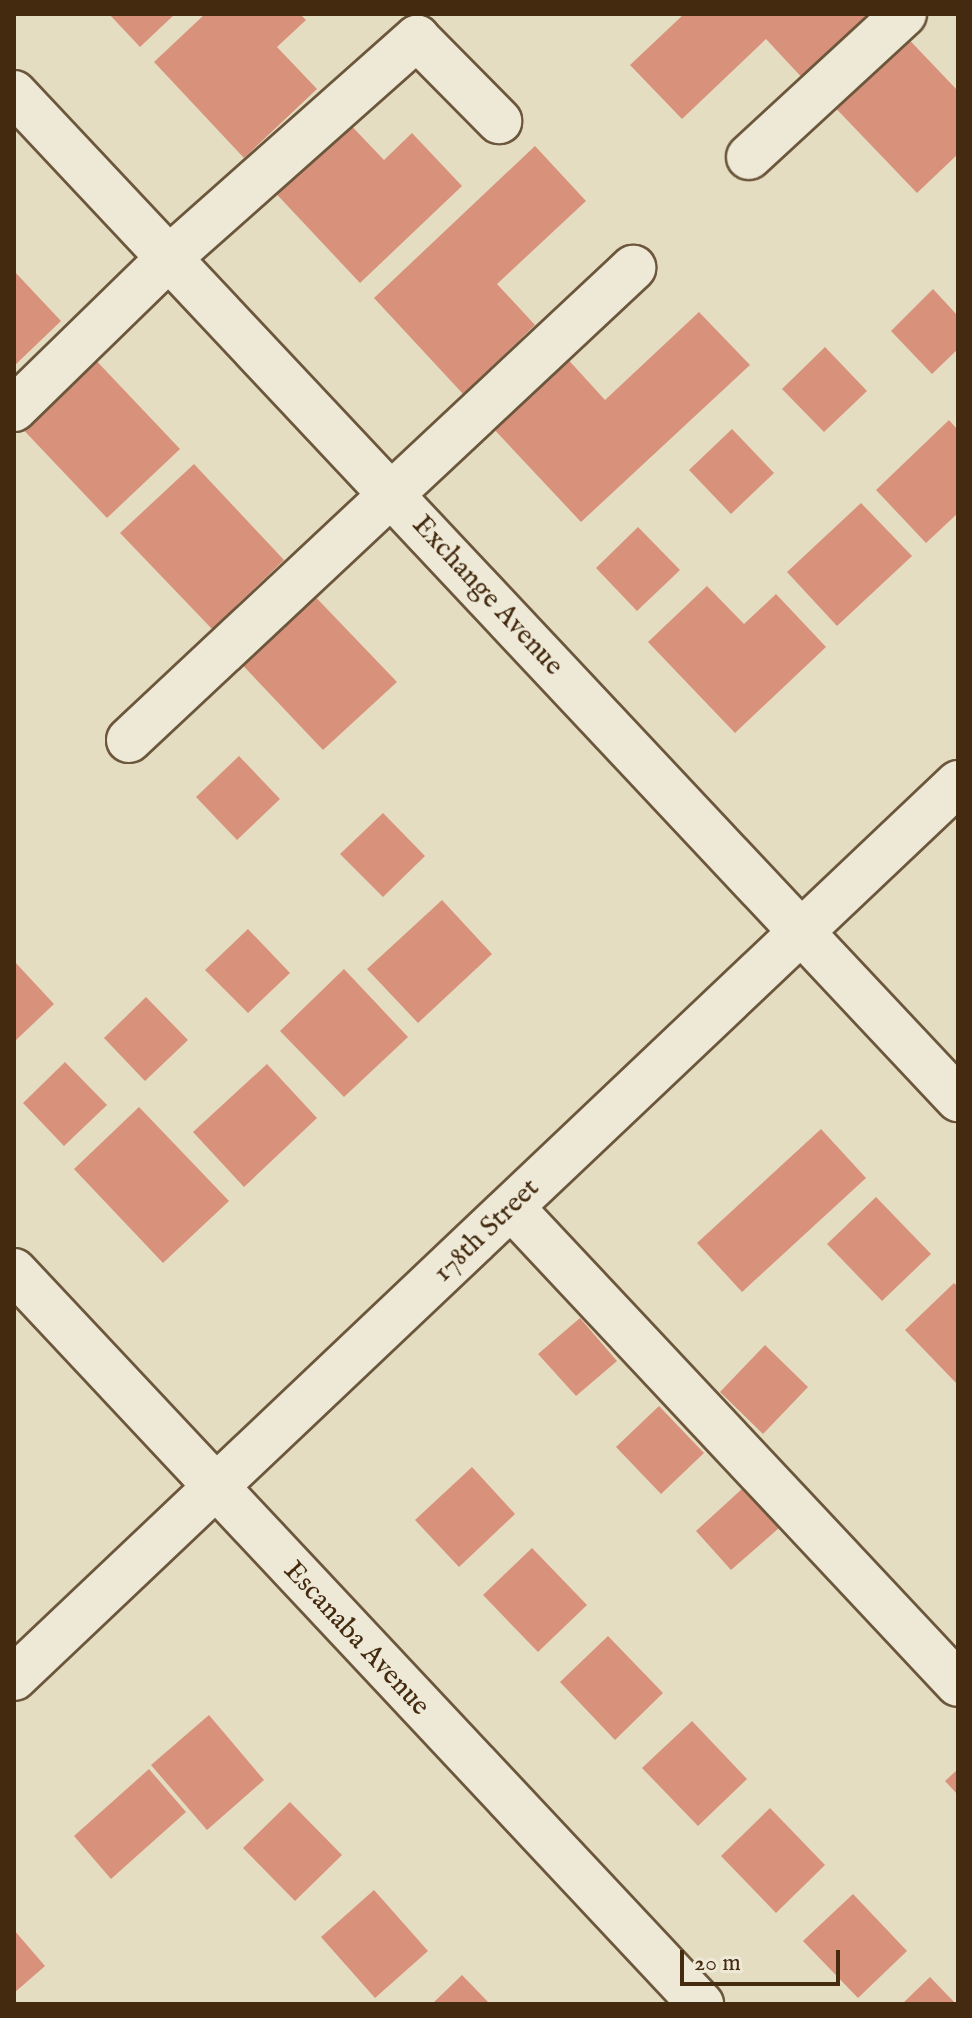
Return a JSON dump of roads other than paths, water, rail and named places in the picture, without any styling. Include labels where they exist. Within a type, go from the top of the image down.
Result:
[{"type":"street","points":[[749,157],[904,14]]},
{"type":"street","points":[[14,409],[406,26],[499,121]]},
{"type":"street","name":"Exchange Avenue","points":[[14,93],[958,1099]]},
{"type":"street","points":[[129,740],[390,492],[633,268]]},
{"type":"street","name":"178th Street","points":[[14,1678],[512,1208],[799,930],[958,783]]},
{"type":"street","points":[[512,1208],[958,1684]]},
{"type":"street","name":"Escanaba Avenue","points":[[14,1271],[215,1489],[701,2004]]}]
